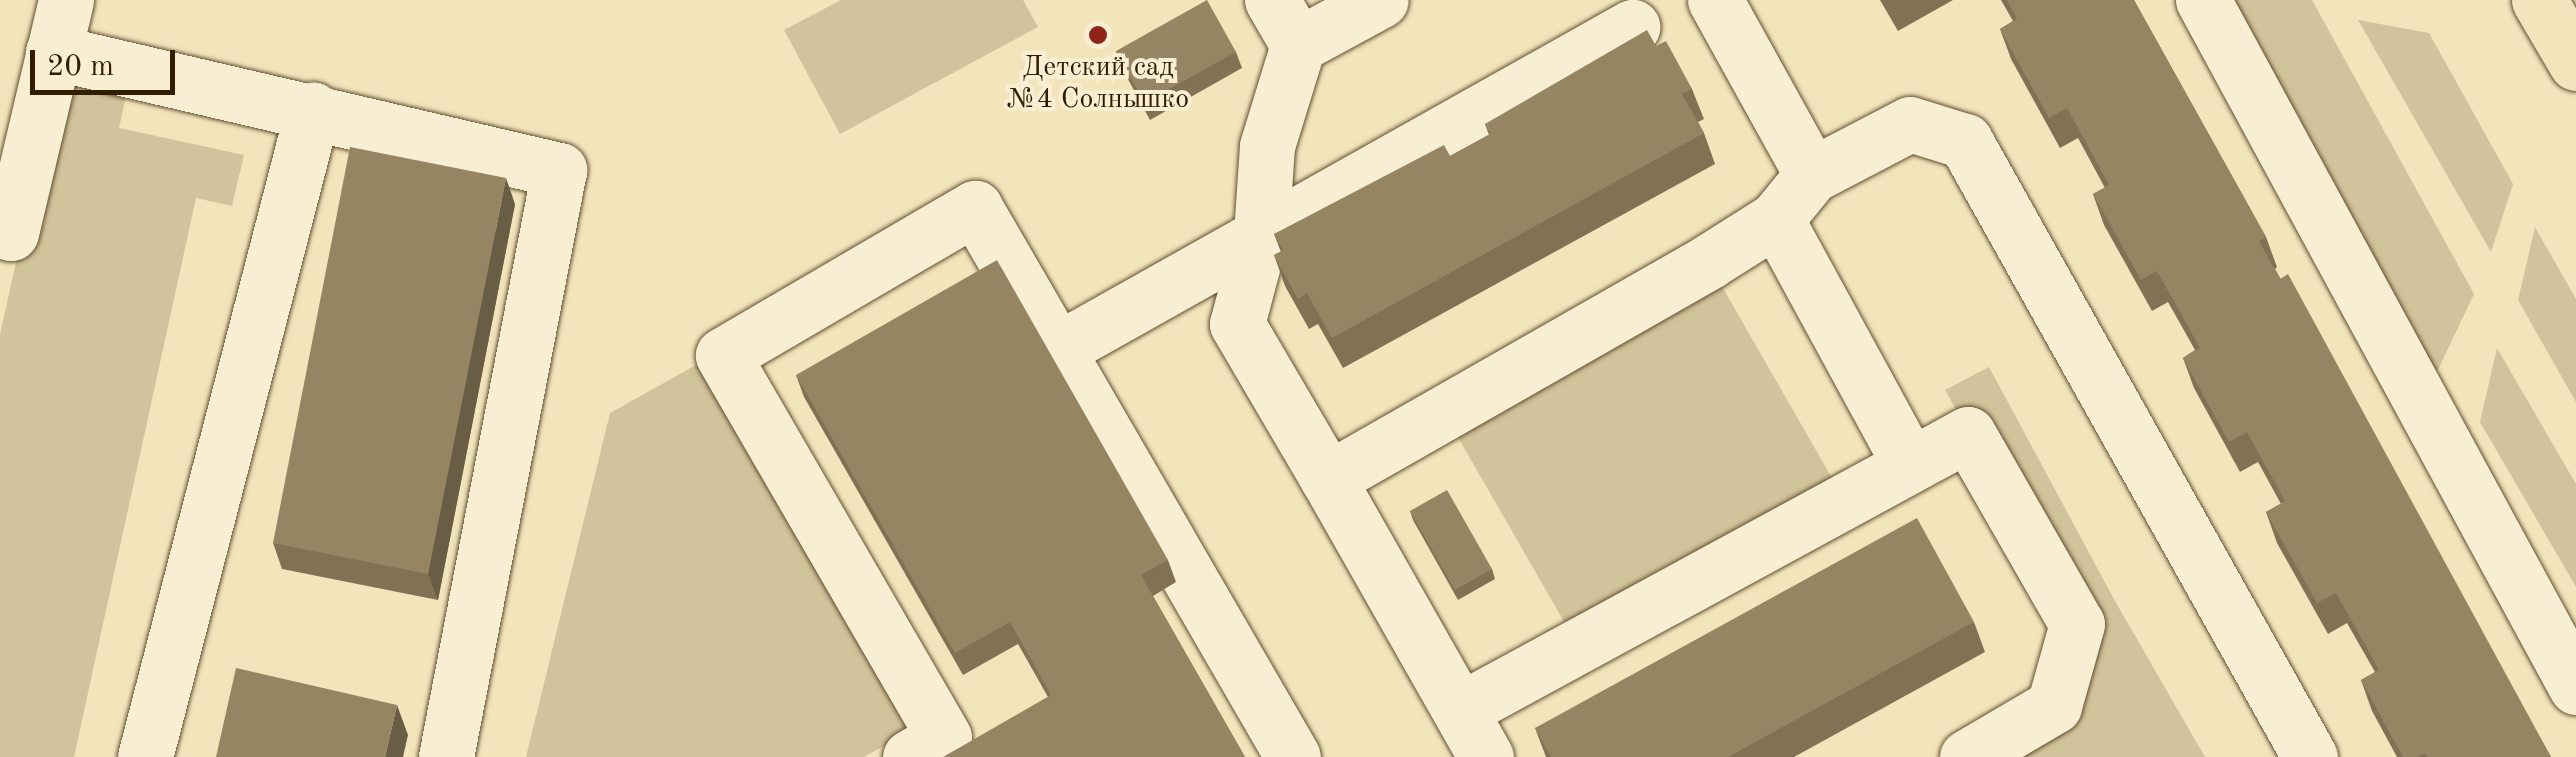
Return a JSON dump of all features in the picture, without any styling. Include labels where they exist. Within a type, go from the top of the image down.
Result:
[{"type":"main road","points":[[2540,0],[2576,63]]},
{"type":"lane","points":[[0,230],[12,233],[66,0]]},
{"type":"lane","points":[[1381,0],[1285,22],[1267,146],[1261,234],[1238,324],[1486,757]]},
{"type":"lane","points":[[1716,0],[1812,175]]},
{"type":"lane","points":[[2203,0],[2576,687]]},
{"type":"lane","points":[[1057,350],[1632,27]]},
{"type":"lane","points":[[53,52],[313,109],[560,170],[446,757]]},
{"type":"lane","points":[[145,757],[313,109]]},
{"type":"lane","points":[[1328,479],[1776,219],[1812,175],[1910,124],[1966,140],[2310,757]]},
{"type":"lane","points":[[910,757],[944,737],[724,355],[975,208],[1293,757]]},
{"type":"lane","points":[[1776,219],[1909,463]]},
{"type":"lane","points":[[1460,710],[1968,434],[2077,624],[2054,706],[2000,749]]},
{"type":"shaded area","points":[[841,0],[1023,0],[1038,27],[840,134],[784,30]]},
{"type":"shaded area","points":[[2230,0],[2312,0],[2474,294],[2435,376]]},
{"type":"shaded area","points":[[2358,20],[2429,33],[2513,184],[2491,252]]},
{"type":"shaded area","points":[[57,75],[127,91],[119,128],[244,155],[232,206],[196,198],[74,757],[0,757],[0,335]]},
{"type":"shaded area","points":[[2535,227],[2576,299],[2576,402],[2518,300]]},
{"type":"shaded area","points":[[1708,262],[1844,499],[1578,646],[1444,413]]},
{"type":"shaded area","points":[[2497,348],[2576,484],[2576,587],[2480,422]]},
{"type":"shaded area","points":[[705,360],[911,731],[864,757],[526,757],[610,413]]},
{"type":"shaded area","points":[[1989,367],[2115,601],[2205,757],[1967,757],[2010,733],[2077,624],[1945,390]]},
{"type":"building","points":[[1207,0],[1236,52],[1144,103],[1116,51]]},
{"type":"building","points":[[2007,0],[2134,0],[2266,237],[2259,241],[2280,279],[2288,274],[2551,757],[2427,757],[2425,753],[2403,757],[2361,680],[2379,670],[2336,593],[2317,603],[2266,512],[2285,501],[2247,432],[2229,442],[2183,358],[2200,348],[2157,271],[2141,280],[2093,194],[2109,185],[2067,108],[2049,118],[2000,29],[2017,19]]},
{"type":"building","points":[[1647,30],[1656,46],[1666,41],[1692,89],[1682,94],[1704,133],[1332,338],[1307,293],[1298,299],[1274,255],[1283,250],[1274,234],[1444,145],[1450,156],[1490,134],[1485,124]]},
{"type":"building","points":[[350,147],[506,178],[428,574],[273,543]]},
{"type":"building","points":[[997,260],[1168,560],[1141,575],[1245,757],[943,757],[1051,695],[1010,622],[955,653],[796,375]]},
{"type":"building","points":[[1447,490],[1492,569],[1455,590],[1410,511]]},
{"type":"building","points":[[1917,518],[1974,622],[1728,757],[1551,757],[1535,728]]},
{"type":"building","points":[[236,668],[397,705],[385,757],[216,757]]},
{"type":"place","name":"Детский сад №4 Солнышко","points":[[1098,35]]}]
